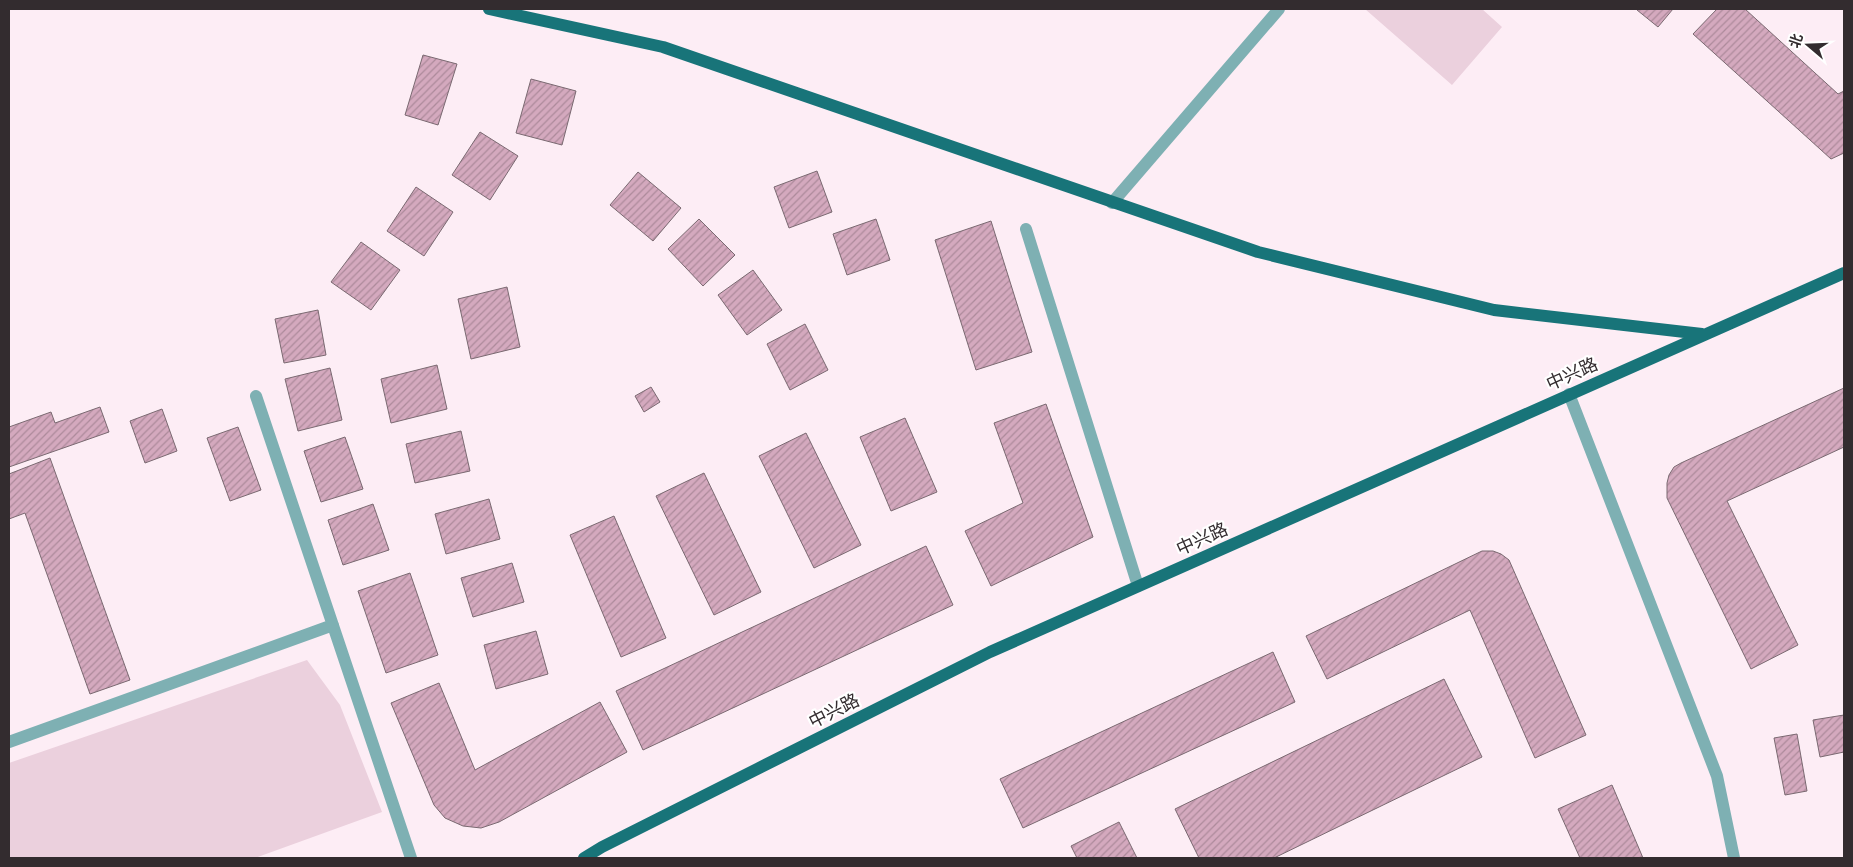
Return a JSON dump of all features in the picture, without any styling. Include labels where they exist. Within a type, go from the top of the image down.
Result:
[{"type":"main road","points":[[489,9],[663,47],[1258,252],[1494,310],[1703,334]]},
{"type":"main road","name":"中兴路","points":[[584,858],[602,847],[990,652],[1844,273]]},
{"type":"street","points":[[1112,203],[1279,9]]},
{"type":"street","points":[[1026,229],[1138,586]]},
{"type":"street","points":[[1569,394],[1717,776],[1734,858]]},
{"type":"street","points":[[256,396],[411,858]]},
{"type":"street","points":[[9,742],[333,625]]},
{"type":"shaded area","points":[[1365,9],[1482,9],[1502,27],[1452,85]]},
{"type":"shaded area","points":[[307,660],[340,705],[382,812],[255,858],[9,858],[9,763]]},
{"type":"building","points":[[1638,9],[1673,9],[1658,27]]},
{"type":"building","points":[[1717,9],[1745,9],[1838,94],[1844,91],[1844,153],[1831,159],[1693,34]]},
{"type":"building","points":[[423,55],[457,64],[438,125],[405,115]]},
{"type":"building","points":[[531,79],[576,91],[562,145],[516,133]]},
{"type":"building","points":[[480,132],[518,156],[490,200],[452,175]]},
{"type":"building","points":[[817,171],[832,212],[789,228],[774,187]]},
{"type":"building","points":[[638,172],[681,208],[653,241],[610,205]]},
{"type":"building","points":[[416,187],[453,212],[424,256],[387,231]]},
{"type":"building","points":[[699,219],[735,255],[703,286],[668,249]]},
{"type":"building","points":[[876,219],[890,260],[847,275],[833,234]]},
{"type":"building","points":[[991,221],[1032,352],[976,370],[935,240]]},
{"type":"building","points":[[361,242],[400,270],[371,310],[331,282]]},
{"type":"building","points":[[753,270],[782,310],[747,335],[718,295]]},
{"type":"building","points":[[507,287],[520,347],[471,359],[458,299]]},
{"type":"building","points":[[318,310],[326,355],[284,363],[275,319]]},
{"type":"building","points":[[805,324],[828,370],[790,390],[767,344]]},
{"type":"building","points":[[437,365],[447,409],[391,423],[381,379]]},
{"type":"building","points":[[330,368],[342,420],[298,431],[285,379]]},
{"type":"building","points":[[651,387],[660,402],[644,412],[635,396]]},
{"type":"building","points":[[1844,388],[1844,447],[1727,501],[1798,645],[1751,669],[1667,498],[1669,475],[1674,467],[1681,463]]},
{"type":"building","points":[[1046,404],[1093,537],[991,586],[965,531],[1023,503],[994,423]]},
{"type":"building","points":[[100,407],[109,432],[9,467],[9,427],[51,412],[55,423]]},
{"type":"building","points":[[162,409],[177,451],[145,463],[130,421]]},
{"type":"building","points":[[905,418],[937,492],[891,511],[860,437]]},
{"type":"building","points":[[238,427],[261,490],[230,501],[207,438]]},
{"type":"building","points":[[461,431],[470,471],[415,483],[406,444]]},
{"type":"building","points":[[806,433],[861,545],[814,568],[759,456]]},
{"type":"building","points":[[345,437],[363,489],[321,502],[304,451]]},
{"type":"building","points":[[50,458],[130,680],[90,694],[25,513],[9,519],[9,474]]},
{"type":"building","points":[[704,473],[761,592],[714,615],[656,496]]},
{"type":"building","points":[[489,499],[500,539],[446,554],[435,514]]},
{"type":"building","points":[[373,504],[389,550],[343,565],[328,520]]},
{"type":"building","points":[[614,516],[666,638],[621,657],[570,535]]},
{"type":"building","points":[[926,546],[953,605],[643,750],[616,691]]},
{"type":"building","points":[[1482,551],[1493,551],[1509,560],[1586,735],[1535,758],[1470,610],[1327,679],[1306,636]]},
{"type":"building","points":[[512,563],[524,602],[473,617],[461,578]]},
{"type":"building","points":[[410,573],[438,655],[386,673],[358,591]]},
{"type":"building","points":[[536,631],[548,674],[496,689],[484,645]]},
{"type":"building","points":[[1273,652],[1295,702],[1023,828],[1000,779]]},
{"type":"building","points":[[1444,679],[1482,757],[1274,858],[1199,858],[1175,809]]},
{"type":"building","points":[[439,683],[475,770],[600,702],[627,752],[499,822],[481,828],[463,826],[445,818],[434,805],[391,703]]},
{"type":"building","points":[[1844,715],[1844,752],[1820,757],[1813,720]]},
{"type":"building","points":[[1797,734],[1807,791],[1785,795],[1774,738]]},
{"type":"building","points":[[1612,785],[1643,858],[1580,858],[1558,809]]},
{"type":"building","points":[[1119,822],[1137,858],[1077,858],[1071,846]]}]
